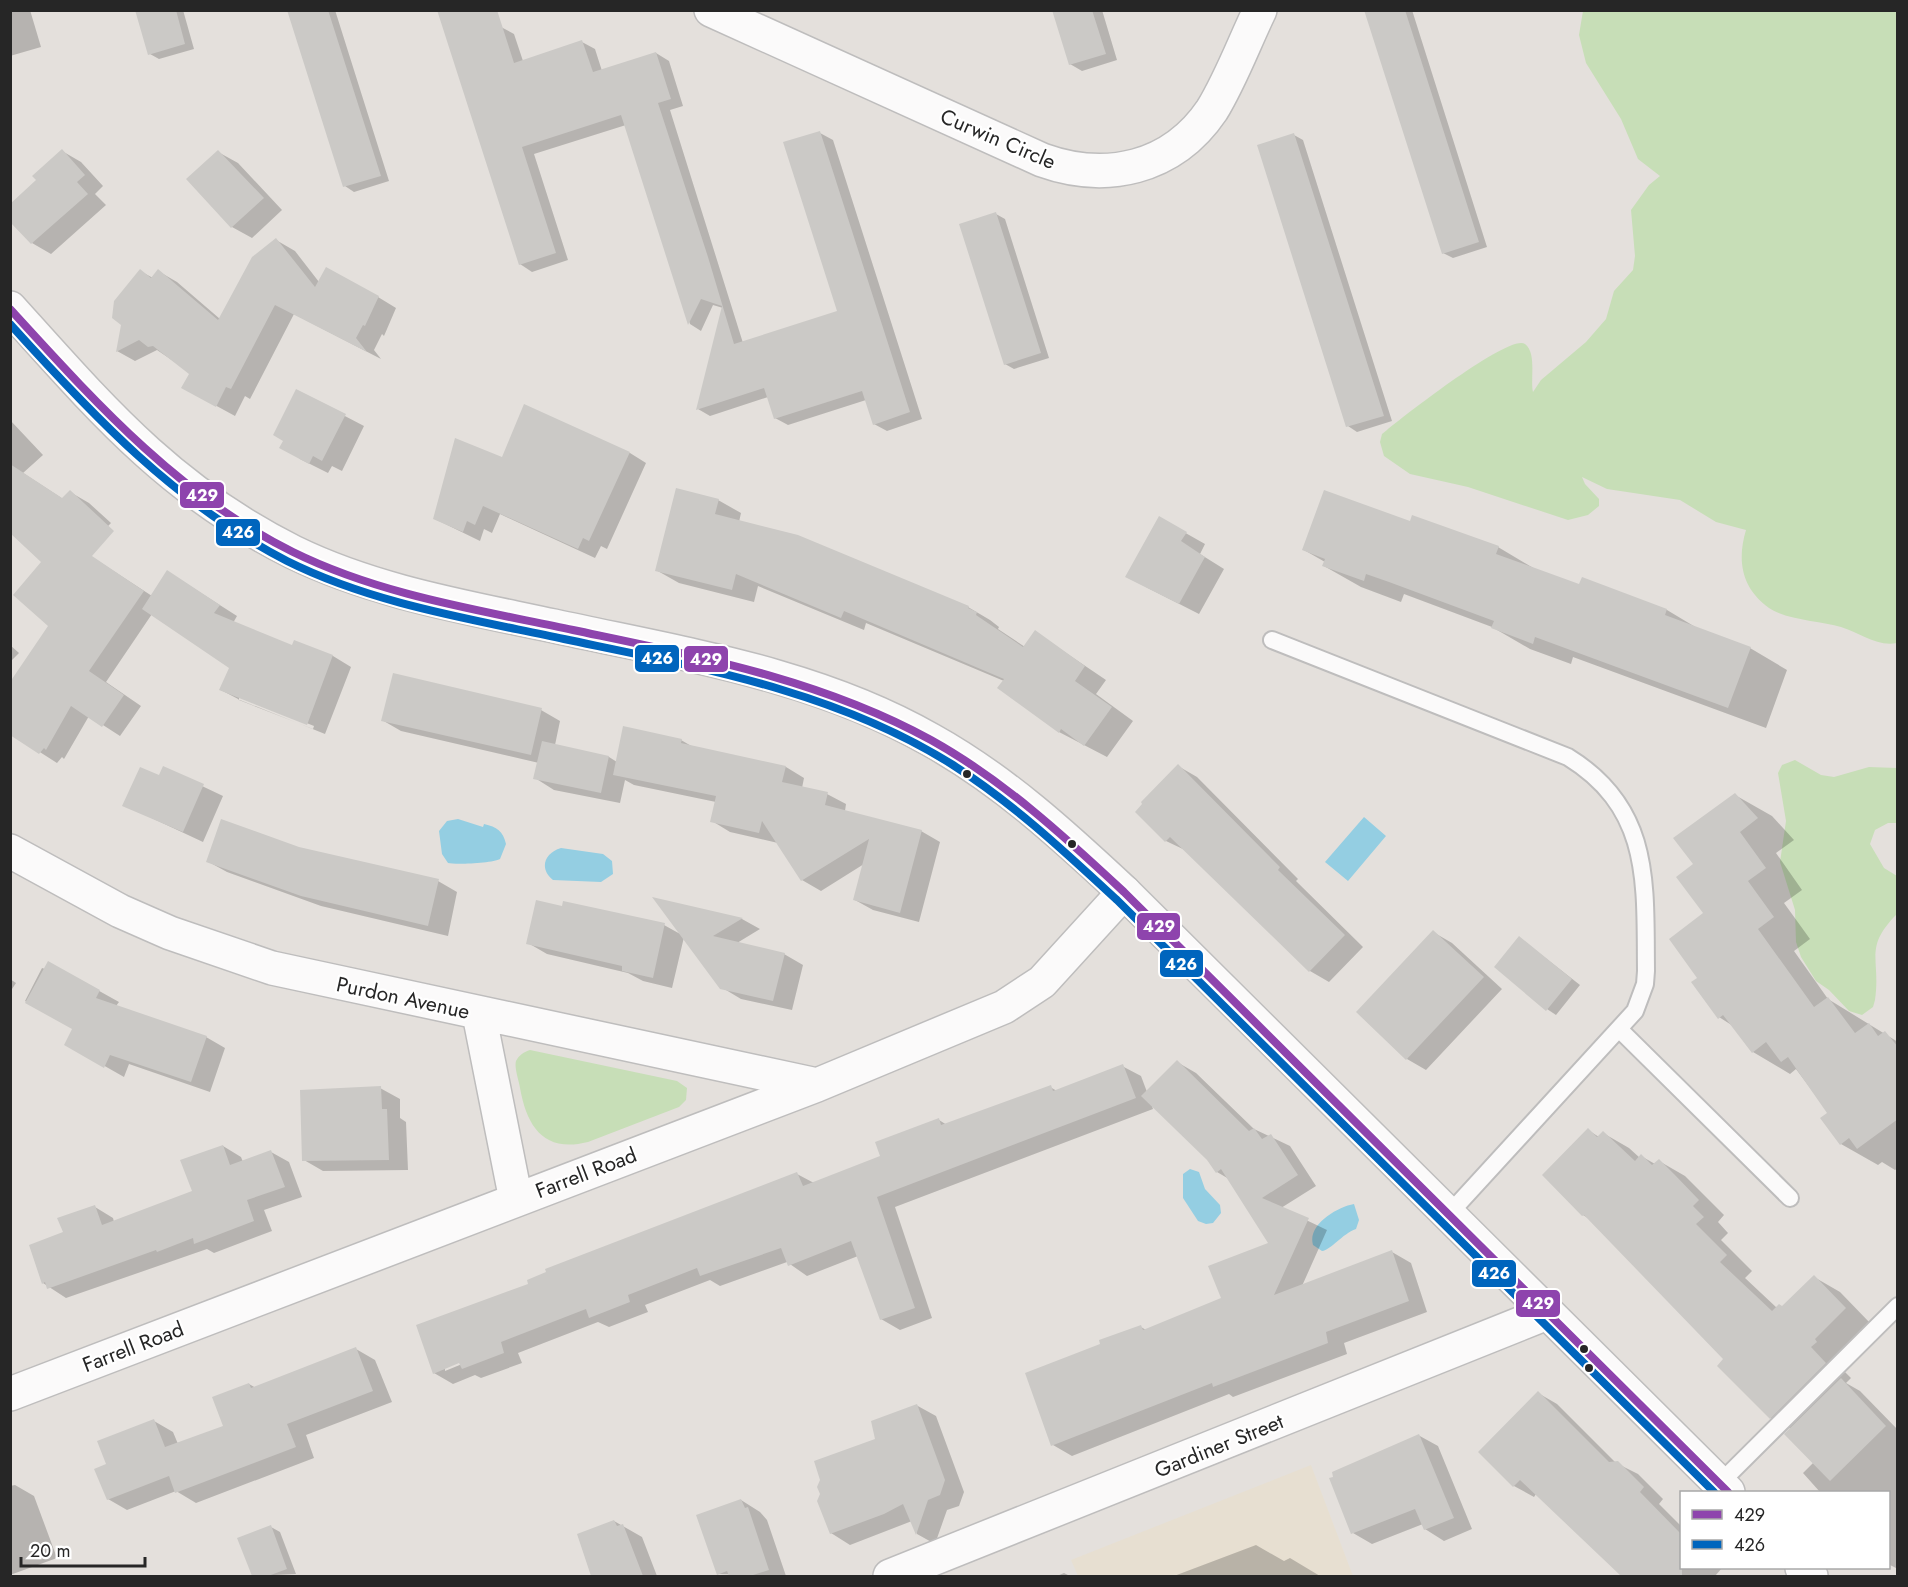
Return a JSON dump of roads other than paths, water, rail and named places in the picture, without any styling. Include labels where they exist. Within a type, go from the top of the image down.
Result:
[{"type":"street","name":"Curwin Circle","points":[[711,10],[1041,160],[1069,168],[1098,172],[1136,166],[1154,160],[1193,132],[1221,93],[1260,10]]},
{"type":"street","points":[[10,308],[97,404],[148,455],[204,500],[265,537],[330,568],[398,591],[748,670],[824,691],[865,707],[932,740],[994,781],[1064,835],[1124,892],[1724,1488]]},
{"type":"street","name":"Purdon Avenue","points":[[10,851],[71,887],[120,912],[220,952],[325,981],[817,1085]]},
{"type":"street","name":"Farrell Road","points":[[10,1394],[817,1085],[1004,1007],[1028,994],[1048,976],[1124,892]]},
{"type":"street","points":[[479,1014],[516,1200]]},
{"type":"street","name":"Gardiner Street","points":[[890,1576],[1547,1313]]},
{"type":"lane","points":[[1272,640],[1550,748],[1584,767],[1599,780],[1623,810],[1639,846],[1645,885],[1645,984],[1635,1011],[1448,1215]]},
{"type":"lane","points":[[1620,1030],[1790,1198]]},
{"type":"lane","points":[[1724,1488],[1898,1306]]},
{"type":"water","points":[[1364,817],[1386,836],[1348,881],[1325,862]]},
{"type":"water","points":[[458,819],[483,827],[484,824],[489,825],[499,830],[506,844],[500,859],[490,862],[448,863],[442,854],[439,831],[447,821]]},
{"type":"water","points":[[561,848],[603,854],[612,861],[613,874],[601,882],[553,880],[546,871],[545,862],[555,850]]},
{"type":"water","points":[[1190,1169],[1199,1172],[1205,1189],[1220,1205],[1221,1213],[1213,1223],[1206,1224],[1198,1221],[1183,1198],[1183,1174]]},
{"type":"water","points":[[1354,1204],[1359,1220],[1356,1229],[1325,1250],[1322,1251],[1313,1245],[1314,1231],[1325,1218]]}]
